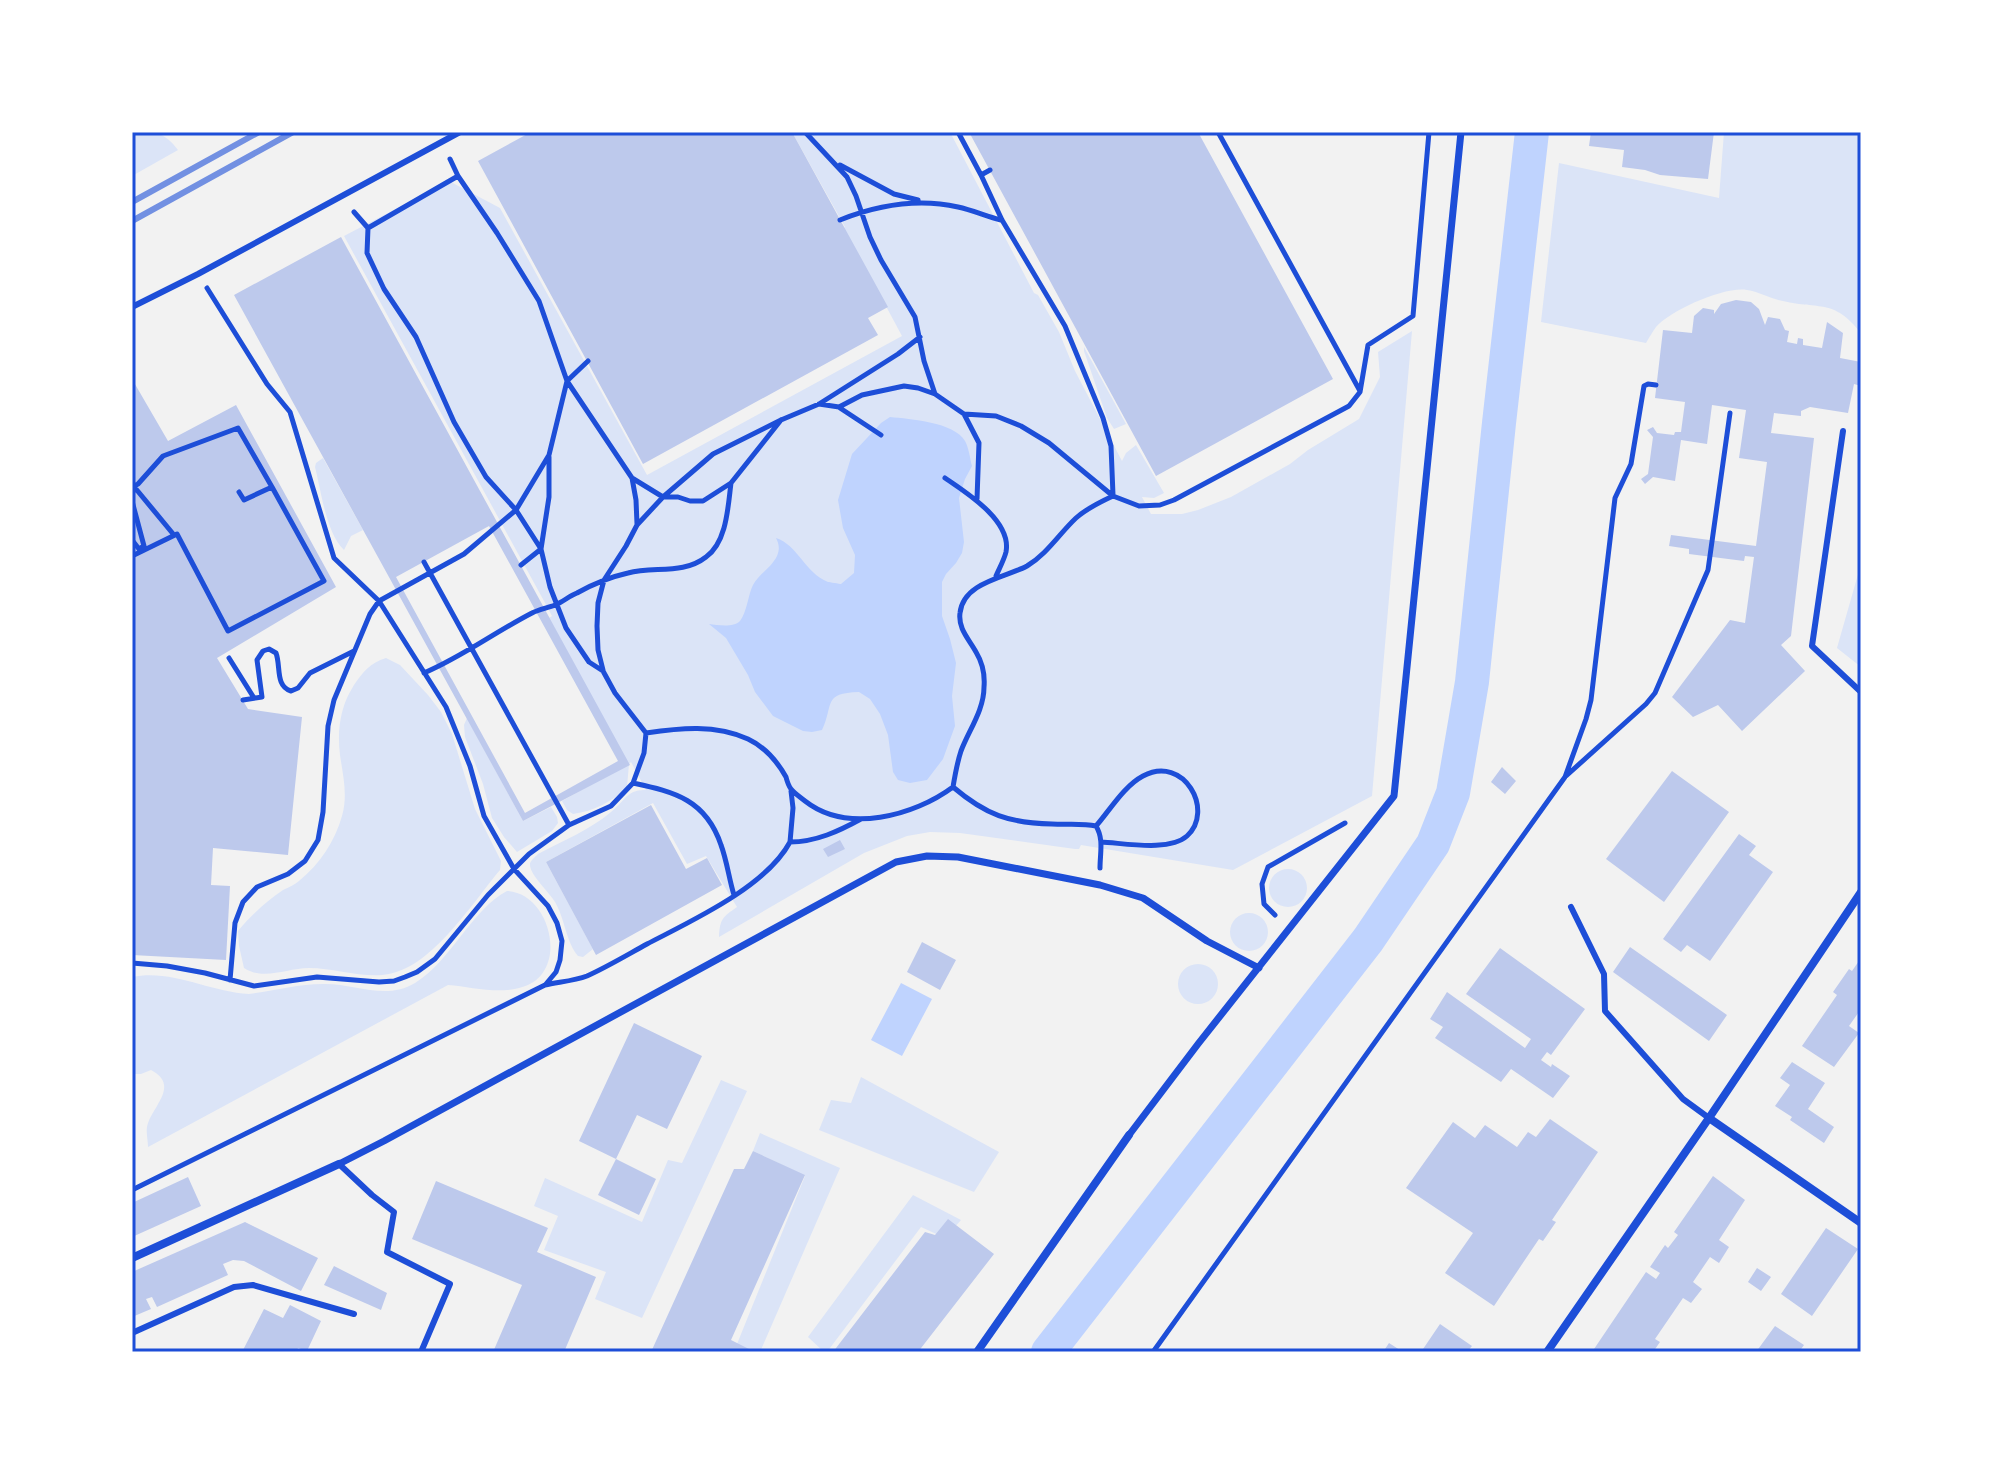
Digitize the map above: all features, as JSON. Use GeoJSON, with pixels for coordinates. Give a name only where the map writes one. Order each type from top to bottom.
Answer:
{"type":"FeatureCollection","features":[{"type":"Feature","properties":{"kind":"street"},"geometry":{"type":"LineString","coordinates":[[977,1352],[1129,1135],[1394,796],[1461,132]]}},
{"type":"Feature","properties":{"kind":"street"},"geometry":{"type":"LineString","coordinates":[[132,1258],[398,1134],[896,862],[927,856],[958,857],[1100,885],[1143,898],[1207,941],[1259,968]]}},
{"type":"Feature","properties":{"kind":"street"},"geometry":{"type":"LineString","coordinates":[[1547,1352],[1861,892]]}},
{"type":"Feature","properties":{"kind":"street"},"geometry":{"type":"LineString","coordinates":[[1709,1118],[1861,1223]]}},
{"type":"Feature","properties":{"kind":"lane"},"geometry":{"type":"LineString","coordinates":[[132,307],[460,132]]}},
{"type":"Feature","properties":{"kind":"lane"},"geometry":{"type":"LineString","coordinates":[[1843,431],[1812,646],[1861,692]]}},
{"type":"Feature","properties":{"kind":"lane"},"geometry":{"type":"LineString","coordinates":[[1571,907],[1604,974],[1605,1011],[1683,1099],[1709,1118]]}},
{"type":"Feature","properties":{"kind":"lane"},"geometry":{"type":"LineString","coordinates":[[339,1164],[394,1212],[387,1252],[450,1284],[421,1352]]}},
{"type":"Feature","properties":{"kind":"lane"},"geometry":{"type":"LineString","coordinates":[[132,1333],[234,1287],[253,1285],[354,1314]]}},
{"type":"Feature","properties":{"kind":"path"},"geometry":{"type":"LineString","coordinates":[[805,132],[847,177],[881,260],[915,317],[935,394]]}},
{"type":"Feature","properties":{"kind":"path"},"geometry":{"type":"LineString","coordinates":[[958,132],[1002,220],[1065,326],[1103,418],[1111,446],[1113,496]]}},
{"type":"Feature","properties":{"kind":"path"},"geometry":{"type":"LineString","coordinates":[[1218,132],[1360,392]]}},
{"type":"Feature","properties":{"kind":"path"},"geometry":{"type":"LineString","coordinates":[[964,414],[996,416],[1021,426],[1049,443],[1113,496],[1139,506],[1160,505],[1174,500],[1349,406],[1360,392],[1368,345],[1413,316],[1429,132]]}},
{"type":"Feature","properties":{"kind":"path"},"geometry":{"type":"LineString","coordinates":[[833,161],[894,194],[960,207],[1002,220]]}},
{"type":"Feature","properties":{"kind":"path"},"geometry":{"type":"LineString","coordinates":[[981,175],[990,170]]}},
{"type":"Feature","properties":{"kind":"path"},"geometry":{"type":"LineString","coordinates":[[603,671],[589,662],[566,628],[556,605],[541,549],[516,510],[486,477],[454,422],[416,337],[384,289],[367,253],[368,228],[458,176],[539,301],[567,381],[632,478],[637,525]]}},
{"type":"Feature","properties":{"kind":"path"},"geometry":{"type":"LineString","coordinates":[[840,220],[862,211],[923,201]]}},
{"type":"Feature","properties":{"kind":"path"},"geometry":{"type":"LineString","coordinates":[[198,274],[267,384],[290,412],[334,558],[379,601],[446,707],[470,766],[484,816],[514,869],[548,906],[557,923],[562,941],[560,960],[556,972],[545,985]]}},
{"type":"Feature","properties":{"kind":"path"},"geometry":{"type":"LineString","coordinates":[[132,963],[205,973],[254,986],[317,977],[394,981],[417,972],[435,959],[488,895],[529,854],[569,825],[611,806],[633,783],[644,753],[646,733],[615,693],[603,671],[597,626],[598,603],[604,580],[637,525],[663,497],[713,454],[819,404],[920,337]]}},
{"type":"Feature","properties":{"kind":"path"},"geometry":{"type":"LineString","coordinates":[[230,980],[235,923],[243,902],[257,887],[288,874],[305,861],[318,840],[323,812],[328,726],[334,700],[370,614],[379,601],[464,554],[516,510],[549,455],[567,381],[588,361]]}},
{"type":"Feature","properties":{"kind":"path"},"geometry":{"type":"LineString","coordinates":[[1565,777],[1591,700],[1615,498],[1631,464],[1644,386],[1656,385]]}},
{"type":"Feature","properties":{"kind":"path"},"geometry":{"type":"LineString","coordinates":[[839,407],[862,395],[904,386],[935,394],[964,414],[979,443],[977,500]]}},
{"type":"Feature","properties":{"kind":"path"},"geometry":{"type":"LineString","coordinates":[[819,404],[839,407],[881,435]]}},
{"type":"Feature","properties":{"kind":"path"},"geometry":{"type":"LineString","coordinates":[[1153,1352],[1565,777],[1655,693],[1708,570],[1730,413]]}},
{"type":"Feature","properties":{"kind":"path"},"geometry":{"type":"LineString","coordinates":[[632,478],[663,497],[703,501],[731,483],[781,420]]}},
{"type":"Feature","properties":{"kind":"path"},"geometry":{"type":"LineString","coordinates":[[238,428],[324,581],[228,631],[177,534],[174,535],[136,489],[132,489],[163,456],[238,428]]}},
{"type":"Feature","properties":{"kind":"path"},"geometry":{"type":"LineString","coordinates":[[521,565],[541,549],[551,476],[549,455]]}},
{"type":"Feature","properties":{"kind":"path"},"geometry":{"type":"LineString","coordinates":[[945,478],[977,500],[1001,526],[1006,551],[996,577]]}},
{"type":"Feature","properties":{"kind":"path"},"geometry":{"type":"LineString","coordinates":[[424,673],[444,665],[536,610],[556,605],[604,580],[632,572],[680,568],[709,556],[727,517],[731,483]]}},
{"type":"Feature","properties":{"kind":"path"},"geometry":{"type":"LineString","coordinates":[[239,492],[244,500],[272,487]]}},
{"type":"Feature","properties":{"kind":"path"},"geometry":{"type":"LineString","coordinates":[[791,789],[816,808],[840,817],[861,819],[905,812],[941,796],[953,787],[961,751],[985,689],[983,669],[962,630],[961,606],[975,590],[996,577],[1035,561],[1076,518],[1113,496]]}},
{"type":"Feature","properties":{"kind":"path"},"geometry":{"type":"LineString","coordinates":[[132,501],[144,546],[139,549],[132,540]]}},
{"type":"Feature","properties":{"kind":"path"},"geometry":{"type":"LineString","coordinates":[[132,556],[174,535]]}},
{"type":"Feature","properties":{"kind":"path"},"geometry":{"type":"LineString","coordinates":[[424,562],[569,825]]}},
{"type":"Feature","properties":{"kind":"path"},"geometry":{"type":"LineString","coordinates":[[243,700],[262,697],[257,660],[263,651],[269,649],[276,653],[281,684],[291,691],[298,688],[310,673],[355,651]]}},
{"type":"Feature","properties":{"kind":"path"},"geometry":{"type":"LineString","coordinates":[[229,658],[254,698]]}},
{"type":"Feature","properties":{"kind":"path"},"geometry":{"type":"LineString","coordinates":[[132,1190],[545,985],[585,977],[706,913],[772,867],[790,842],[793,808],[791,789],[776,761],[763,748],[732,733],[700,727],[646,733]]}},
{"type":"Feature","properties":{"kind":"path"},"geometry":{"type":"LineString","coordinates":[[1096,826],[1145,775],[1157,771],[1176,774],[1193,789],[1197,816],[1187,836],[1159,845],[1101,842]]}},
{"type":"Feature","properties":{"kind":"path"},"geometry":{"type":"LineString","coordinates":[[633,783],[666,790],[695,805],[710,819],[734,895]]}},
{"type":"Feature","properties":{"kind":"path"},"geometry":{"type":"LineString","coordinates":[[953,787],[979,808],[1008,819],[1096,826]]}},
{"type":"Feature","properties":{"kind":"path"},"geometry":{"type":"LineString","coordinates":[[790,842],[813,840],[861,819]]}},
{"type":"Feature","properties":{"kind":"path"},"geometry":{"type":"LineString","coordinates":[[1289,930],[1264,904],[1262,884],[1268,867],[1349,821]]}},
{"type":"Feature","properties":{"kind":"path"},"geometry":{"type":"LineString","coordinates":[[1096,826],[1101,842],[1100,885]]}},
{"type":"Feature","properties":{"kind":"shaded area"},"geometry":{"type":"Polygon","coordinates":[[[132,132],[158,134],[178,150],[132,176],[132,132]]]}},
{"type":"Feature","properties":{"kind":"shaded area"},"geometry":{"type":"Polygon","coordinates":[[[792,132],[950,132],[1034,293],[1059,332],[1075,371],[1122,461],[1136,445],[1164,493],[1154,498],[1142,497],[1151,514],[1182,514],[1231,497],[1290,464],[1359,419],[1380,377],[1378,352],[1412,331],[1372,796],[1233,870],[1081,845],[1075,849],[960,833],[930,832],[907,836],[864,853],[719,937],[723,919],[737,907],[706,856],[687,864],[653,803],[546,862],[593,949],[583,957],[578,956],[555,902],[533,873],[530,863],[538,854],[603,818],[630,794],[646,790],[631,762],[627,787],[609,801],[573,814],[562,801],[628,764],[549,618],[552,616],[544,601],[344,236],[449,181],[500,208],[647,475],[902,336],[792,132]]]}},
{"type":"Feature","properties":{"kind":"shaded area"},"geometry":{"type":"Polygon","coordinates":[[[1724,132],[1861,132],[1861,333],[1834,310],[1796,304],[1747,290],[1712,295],[1686,307],[1663,320],[1646,343],[1541,322],[1559,163],[1719,198],[1724,132]]]}},
{"type":"Feature","properties":{"kind":"shaded area"},"geometry":{"type":"Polygon","coordinates":[[[1084,347],[1126,424],[1114,429],[1107,418],[1084,347]]]}},
{"type":"Feature","properties":{"kind":"shaded area"},"geometry":{"type":"Polygon","coordinates":[[[323,458],[363,530],[351,536],[344,550],[328,522],[322,499],[315,467],[323,458]]]}},
{"type":"Feature","properties":{"kind":"shaded area"},"geometry":{"type":"Polygon","coordinates":[[[1861,564],[1861,667],[1837,648],[1861,564]]]}},
{"type":"Feature","properties":{"kind":"shaded area"},"geometry":{"type":"Polygon","coordinates":[[[386,658],[400,665],[441,712],[452,734],[475,809],[501,861],[500,870],[451,931],[421,959],[405,969],[380,975],[309,968],[268,974],[252,972],[244,968],[238,931],[265,904],[307,874],[331,843],[345,801],[339,737],[343,710],[349,693],[361,676],[371,665],[386,658]]]}},
{"type":"Feature","properties":{"kind":"shaded area"},"geometry":{"type":"Polygon","coordinates":[[[467,718],[523,821],[551,807],[557,817],[558,823],[552,831],[517,852],[492,818],[465,737],[467,718]]]}},
{"type":"Feature","properties":{"kind":"shaded area"},"geometry":{"type":"Polygon","coordinates":[[[1288,869],[1301,875],[1307,888],[1301,901],[1288,907],[1275,901],[1269,888],[1275,875],[1288,869]]]}},
{"type":"Feature","properties":{"kind":"shaded area"},"geometry":{"type":"Polygon","coordinates":[[[507,891],[522,895],[534,904],[549,932],[548,963],[541,976],[528,985],[508,990],[448,985],[148,1147],[147,1127],[162,1097],[164,1083],[151,1070],[132,1074],[132,977],[176,978],[249,994],[314,984],[393,991],[415,983],[428,973],[483,910],[507,891]]]}},
{"type":"Feature","properties":{"kind":"shaded area"},"geometry":{"type":"Polygon","coordinates":[[[1249,913],[1262,919],[1268,932],[1262,945],[1249,951],[1236,945],[1230,932],[1236,919],[1249,913]]]}},
{"type":"Feature","properties":{"kind":"shaded area"},"geometry":{"type":"Polygon","coordinates":[[[1198,964],[1212,970],[1218,984],[1212,998],[1198,1004],[1184,998],[1178,984],[1184,970],[1198,964]]]}},
{"type":"Feature","properties":{"kind":"shaded area"},"geometry":{"type":"Polygon","coordinates":[[[861,1077],[999,1152],[974,1192],[819,1130],[831,1100],[851,1103],[861,1077]]]}},
{"type":"Feature","properties":{"kind":"shaded area"},"geometry":{"type":"Polygon","coordinates":[[[721,1080],[747,1091],[642,1318],[595,1299],[606,1272],[544,1250],[558,1216],[534,1206],[545,1178],[642,1222],[668,1160],[682,1163],[721,1080]]]}},
{"type":"Feature","properties":{"kind":"shaded area"},"geometry":{"type":"Polygon","coordinates":[[[760,1133],[840,1168],[760,1352],[755,1352],[737,1344],[805,1176],[753,1151],[760,1133]]]}},
{"type":"Feature","properties":{"kind":"shaded area"},"geometry":{"type":"Polygon","coordinates":[[[913,1195],[961,1220],[945,1238],[921,1227],[824,1352],[808,1337],[913,1195]]]}},
{"type":"Feature","properties":{"kind":"water"},"geometry":{"type":"Polygon","coordinates":[[[890,417],[931,423],[951,430],[965,441],[972,466],[959,498],[964,542],[962,553],[942,582],[942,616],[956,663],[952,696],[955,726],[943,759],[927,780],[910,783],[898,780],[893,772],[888,735],[870,699],[859,692],[839,695],[831,702],[822,730],[803,731],[773,716],[755,692],[726,638],[709,624],[729,625],[740,621],[753,585],[777,556],[779,547],[776,538],[828,582],[841,584],[854,573],[855,555],[843,528],[838,500],[852,454],[890,417]]]}},
{"type":"Feature","properties":{"kind":"water"},"geometry":{"type":"Polygon","coordinates":[[[901,983],[932,999],[902,1056],[871,1040],[901,983]]]}},
{"type":"Feature","properties":{"kind":"building"},"geometry":{"type":"Polygon","coordinates":[[[531,132],[792,132],[888,307],[868,318],[878,335],[643,464],[478,161],[531,132]]]}},
{"type":"Feature","properties":{"kind":"building"},"geometry":{"type":"Polygon","coordinates":[[[969,132],[1198,132],[1333,379],[1156,476],[969,132]]]}},
{"type":"Feature","properties":{"kind":"building"},"geometry":{"type":"Polygon","coordinates":[[[1591,132],[1714,132],[1708,179],[1660,175],[1622,167],[1624,150],[1589,146],[1591,132]]]}},
{"type":"Feature","properties":{"kind":"building"},"geometry":{"type":"Polygon","coordinates":[[[341,237],[630,765],[523,821],[234,295],[341,237]],[[489,526],[396,577],[525,813],[618,761],[489,526]]]}},
{"type":"Feature","properties":{"kind":"building"},"geometry":{"type":"Polygon","coordinates":[[[1736,300],[1751,302],[1759,309],[1765,325],[1768,317],[1780,319],[1785,330],[1789,331],[1787,342],[1797,344],[1798,338],[1803,339],[1803,345],[1822,348],[1827,322],[1843,333],[1840,358],[1861,362],[1861,386],[1854,384],[1848,413],[1810,407],[1801,411],[1801,416],[1774,413],[1771,433],[1814,438],[1791,636],[1781,645],[1805,671],[1742,731],[1718,705],[1693,717],[1672,697],[1730,620],[1745,623],[1754,557],[1745,556],[1744,561],[1689,554],[1689,549],[1669,546],[1671,535],[1756,546],[1767,462],[1739,458],[1746,410],[1712,405],[1707,444],[1681,440],[1675,481],[1653,477],[1645,484],[1641,479],[1648,474],[1653,437],[1647,430],[1653,427],[1657,433],[1674,435],[1681,432],[1685,402],[1655,398],[1663,330],[1692,333],[1694,316],[1703,308],[1714,310],[1714,314],[1721,304],[1736,300]]]}},
{"type":"Feature","properties":{"kind":"building"},"geometry":{"type":"Polygon","coordinates":[[[132,379],[168,441],[236,405],[336,587],[217,658],[248,709],[302,717],[288,855],[213,848],[211,885],[230,886],[226,960],[132,955],[132,379]]]}},
{"type":"Feature","properties":{"kind":"building"},"geometry":{"type":"Polygon","coordinates":[[[1502,767],[1516,781],[1505,794],[1491,782],[1502,767]]]}},
{"type":"Feature","properties":{"kind":"building"},"geometry":{"type":"Polygon","coordinates":[[[1672,771],[1729,812],[1664,902],[1606,859],[1672,771]]]}},
{"type":"Feature","properties":{"kind":"building"},"geometry":{"type":"Polygon","coordinates":[[[651,805],[686,869],[707,858],[722,885],[596,955],[546,862],[651,805]]]}},
{"type":"Feature","properties":{"kind":"building"},"geometry":{"type":"Polygon","coordinates":[[[1739,834],[1756,846],[1749,855],[1773,872],[1710,961],[1687,945],[1681,952],[1663,939],[1739,834]]]}},
{"type":"Feature","properties":{"kind":"building"},"geometry":{"type":"Polygon","coordinates":[[[840,840],[845,849],[828,857],[823,849],[840,840]]]}},
{"type":"Feature","properties":{"kind":"building"},"geometry":{"type":"Polygon","coordinates":[[[922,942],[956,960],[940,990],[907,972],[922,942]]]}},
{"type":"Feature","properties":{"kind":"building"},"geometry":{"type":"Polygon","coordinates":[[[1630,947],[1727,1015],[1709,1041],[1613,972],[1630,947]]]}},
{"type":"Feature","properties":{"kind":"building"},"geometry":{"type":"Polygon","coordinates":[[[1500,948],[1585,1009],[1551,1055],[1547,1052],[1541,1060],[1570,1076],[1553,1098],[1511,1069],[1501,1082],[1435,1038],[1443,1027],[1430,1019],[1447,992],[1525,1048],[1531,1039],[1466,994],[1500,948]]]}},
{"type":"Feature","properties":{"kind":"building"},"geometry":{"type":"Polygon","coordinates":[[[1861,958],[1861,1009],[1849,1026],[1859,1033],[1834,1067],[1802,1046],[1837,995],[1833,992],[1861,958]]]}},
{"type":"Feature","properties":{"kind":"building"},"geometry":{"type":"Polygon","coordinates":[[[634,1023],[702,1056],[667,1129],[637,1115],[616,1159],[579,1141],[634,1023]]]}},
{"type":"Feature","properties":{"kind":"building"},"geometry":{"type":"Polygon","coordinates":[[[1792,1062],[1825,1083],[1808,1109],[1834,1127],[1824,1143],[1775,1106],[1790,1085],[1780,1078],[1792,1062]]]}},
{"type":"Feature","properties":{"kind":"building"},"geometry":{"type":"Polygon","coordinates":[[[1550,1119],[1598,1152],[1552,1220],[1556,1222],[1543,1241],[1539,1239],[1494,1306],[1445,1273],[1473,1233],[1406,1188],[1453,1122],[1475,1138],[1485,1125],[1517,1147],[1528,1132],[1536,1137],[1550,1119]]]}},
{"type":"Feature","properties":{"kind":"building"},"geometry":{"type":"Polygon","coordinates":[[[753,1151],[805,1175],[731,1340],[755,1352],[651,1352],[734,1169],[744,1169],[753,1151]]]}},
{"type":"Feature","properties":{"kind":"building"},"geometry":{"type":"Polygon","coordinates":[[[616,1159],[656,1179],[639,1215],[598,1195],[616,1159]]]}},
{"type":"Feature","properties":{"kind":"building"},"geometry":{"type":"Polygon","coordinates":[[[1713,1176],[1745,1200],[1719,1240],[1729,1247],[1719,1263],[1710,1257],[1693,1282],[1702,1289],[1691,1303],[1683,1298],[1655,1339],[1660,1342],[1653,1352],[1592,1352],[1646,1272],[1656,1279],[1660,1273],[1650,1267],[1665,1245],[1668,1248],[1678,1235],[1674,1232],[1713,1176]]]}},
{"type":"Feature","properties":{"kind":"building"},"geometry":{"type":"Polygon","coordinates":[[[188,1177],[201,1206],[132,1237],[132,1203],[188,1177]]]}},
{"type":"Feature","properties":{"kind":"building"},"geometry":{"type":"Polygon","coordinates":[[[436,1181],[548,1228],[537,1252],[596,1277],[564,1352],[493,1352],[522,1285],[412,1239],[436,1181]]]}},
{"type":"Feature","properties":{"kind":"building"},"geometry":{"type":"Polygon","coordinates":[[[948,1219],[994,1254],[918,1352],[833,1352],[925,1232],[935,1235],[948,1219]]]}},
{"type":"Feature","properties":{"kind":"building"},"geometry":{"type":"Polygon","coordinates":[[[245,1222],[318,1258],[301,1291],[244,1261],[233,1260],[223,1264],[228,1275],[157,1307],[152,1297],[146,1299],[151,1309],[132,1317],[132,1272],[245,1222]]]}},
{"type":"Feature","properties":{"kind":"building"},"geometry":{"type":"Polygon","coordinates":[[[1826,1228],[1858,1249],[1812,1316],[1781,1294],[1826,1228]]]}},
{"type":"Feature","properties":{"kind":"building"},"geometry":{"type":"Polygon","coordinates":[[[334,1266],[387,1293],[381,1310],[324,1285],[334,1266]]]}},
{"type":"Feature","properties":{"kind":"building"},"geometry":{"type":"Polygon","coordinates":[[[1757,1268],[1771,1277],[1761,1291],[1748,1282],[1757,1268]]]}},
{"type":"Feature","properties":{"kind":"building"},"geometry":{"type":"Polygon","coordinates":[[[290,1305],[321,1321],[307,1351],[298,1348],[296,1352],[242,1352],[264,1309],[283,1318],[290,1305]]]}},
{"type":"Feature","properties":{"kind":"building"},"geometry":{"type":"Polygon","coordinates":[[[1440,1324],[1472,1346],[1467,1352],[1421,1352],[1440,1324]]]}},
{"type":"Feature","properties":{"kind":"building"},"geometry":{"type":"Polygon","coordinates":[[[1775,1326],[1804,1345],[1799,1352],[1756,1352],[1775,1326]]]}},
{"type":"Feature","properties":{"kind":"building"},"geometry":{"type":"Polygon","coordinates":[[[1389,1343],[1403,1352],[1383,1352],[1389,1343]]]}},
{"type":"Feature","properties":{"kind":"waterway"},"geometry":{"type":"LineString","coordinates":[[1048,1352],[1368,940],[1433,844],[1453,793],[1472,682],[1532,132]]}},
{"type":"Feature","properties":{"kind":"railway"},"geometry":{"type":"LineString","coordinates":[[132,202],[259,132]]}},
{"type":"Feature","properties":{"kind":"railway"},"geometry":{"type":"LineString","coordinates":[[132,221],[293,132]]}}]}
